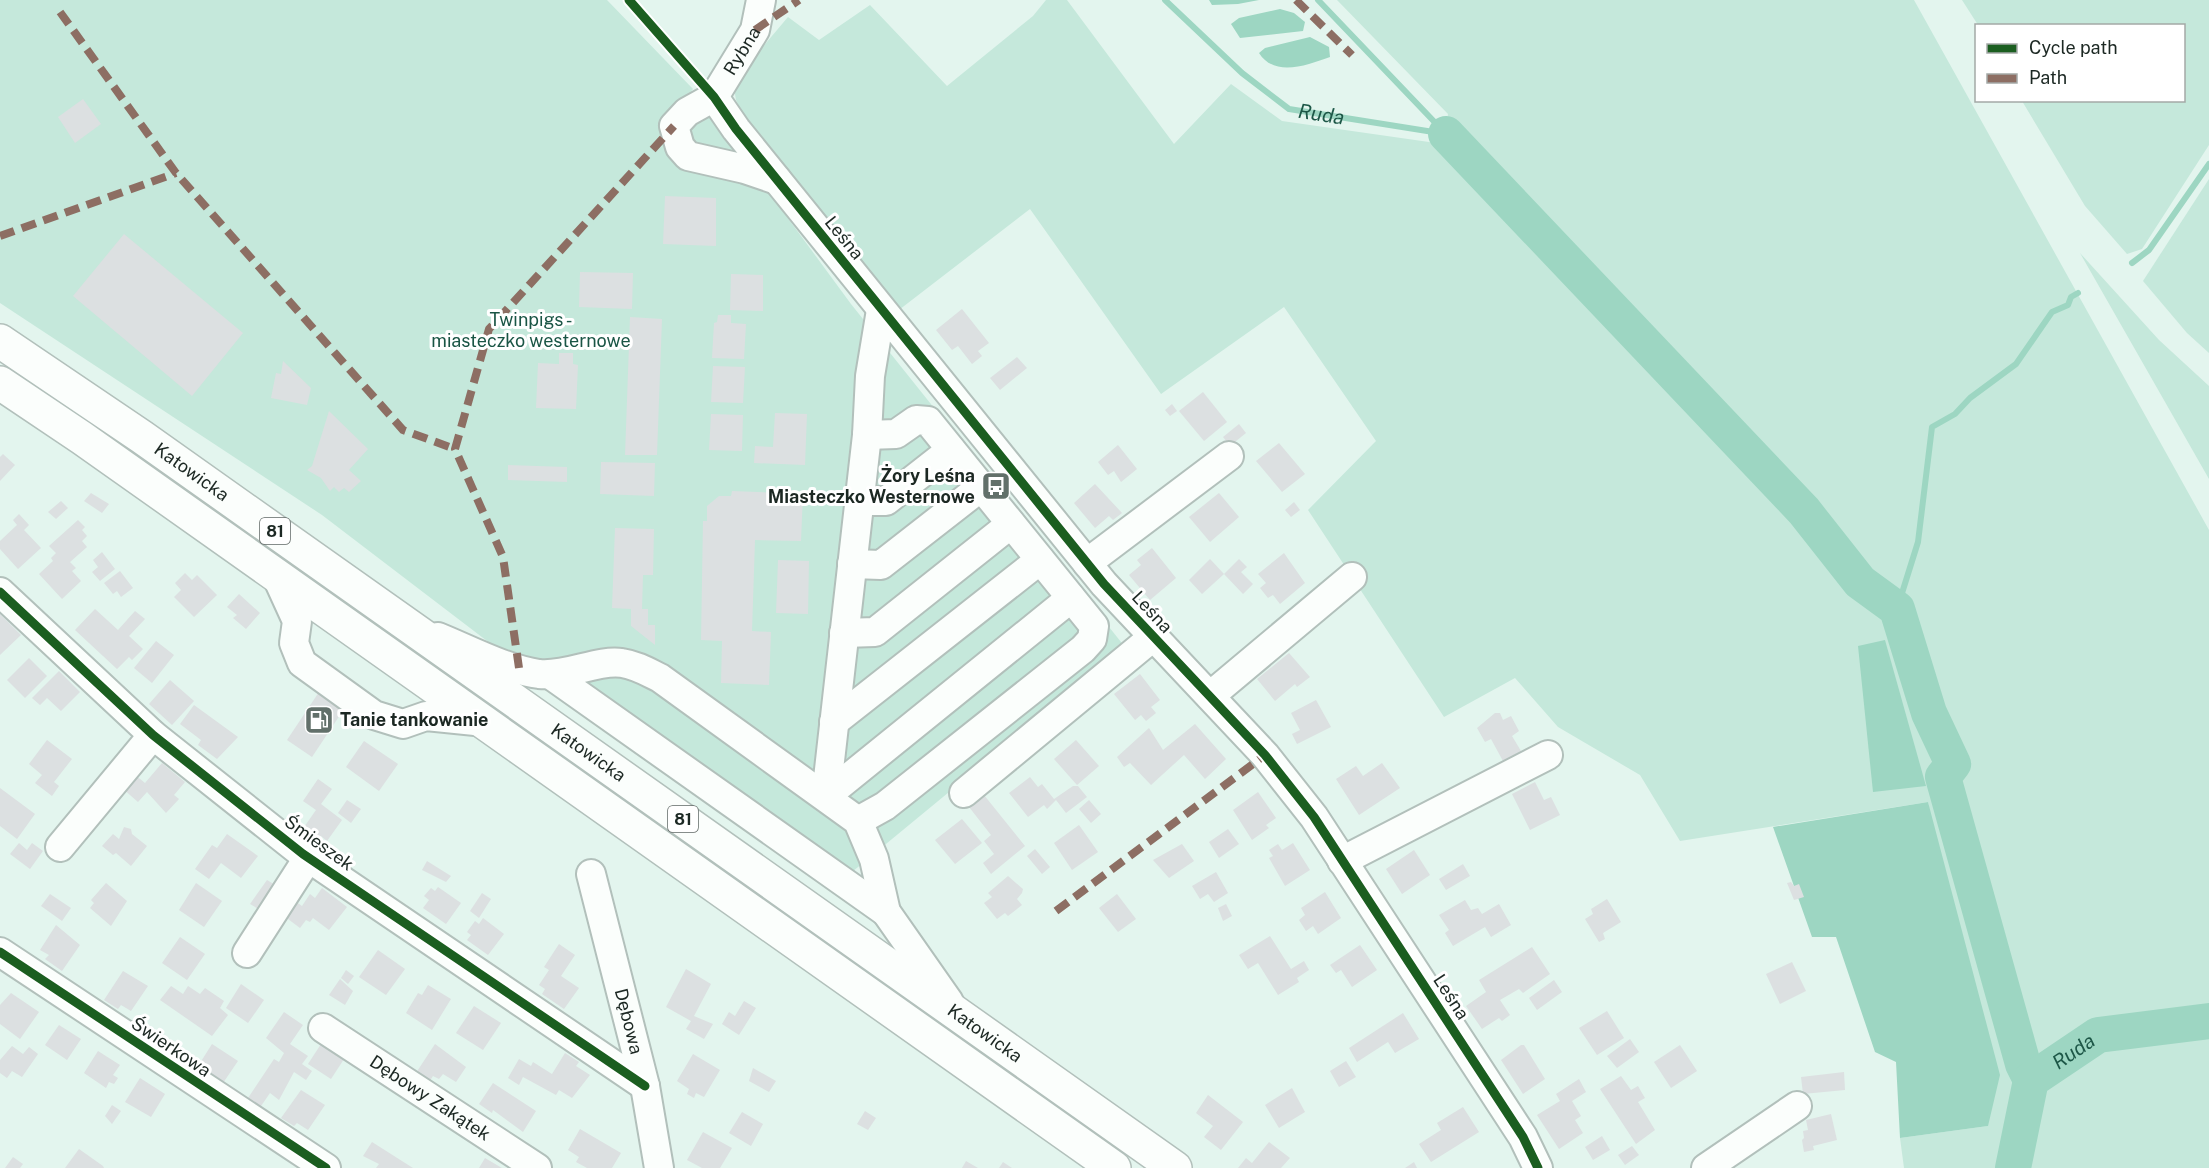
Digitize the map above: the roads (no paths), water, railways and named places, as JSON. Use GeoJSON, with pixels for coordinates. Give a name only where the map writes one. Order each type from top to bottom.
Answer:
{"type":"FeatureCollection","features":[{"type":"Feature","properties":{"kind":"main road","name":"Katowicka"},"geometry":{"type":"LineString","coordinates":[[0,341],[133,430],[1175,1168]]}},
{"type":"Feature","properties":{"kind":"main road","name":"Katowicka"},"geometry":{"type":"LineString","coordinates":[[0,383],[485,722],[1114,1168]]}},
{"type":"Feature","properties":{"kind":"street","name":"Rybna"},"geometry":{"type":"LineString","coordinates":[[714,97],[754,30],[760,0]]}},
{"type":"Feature","properties":{"kind":"street"},"geometry":{"type":"LineString","coordinates":[[714,97],[687,112],[674,126],[680,147],[688,156],[753,171],[777,180]]}},
{"type":"Feature","properties":{"kind":"street","name":"Leśna"},"geometry":{"type":"LineString","coordinates":[[714,97],[908,344],[1087,563],[1152,637],[1265,754],[1314,817],[1522,1137],[1538,1168]]}},
{"type":"Feature","properties":{"kind":"street"},"geometry":{"type":"LineString","coordinates":[[826,796],[867,435],[870,376],[881,310]]}},
{"type":"Feature","properties":{"kind":"street"},"geometry":{"type":"LineString","coordinates":[[870,376],[908,344]]}},
{"type":"Feature","properties":{"kind":"street"},"geometry":{"type":"LineString","coordinates":[[858,821],[885,806],[1064,665],[1092,639],[1094,626],[928,421],[916,420],[896,434],[867,435]]}},
{"type":"Feature","properties":{"kind":"street"},"geometry":{"type":"LineString","coordinates":[[859,501],[886,501],[951,450]]}},
{"type":"Feature","properties":{"kind":"street"},"geometry":{"type":"LineString","coordinates":[[1087,563],[1229,456]]}},
{"type":"Feature","properties":{"kind":"street"},"geometry":{"type":"LineString","coordinates":[[852,564],[881,566],[981,487]]}},
{"type":"Feature","properties":{"kind":"street"},"geometry":{"type":"LineString","coordinates":[[844,633],[875,632],[1011,524]]}},
{"type":"Feature","properties":{"kind":"street"},"geometry":{"type":"LineString","coordinates":[[834,722],[1040,560]]}},
{"type":"Feature","properties":{"kind":"street"},"geometry":{"type":"LineString","coordinates":[[276,575],[297,621],[294,643],[302,663],[374,715],[403,724],[426,716],[485,722]]}},
{"type":"Feature","properties":{"kind":"street"},"geometry":{"type":"LineString","coordinates":[[1210,696],[1352,577]]}},
{"type":"Feature","properties":{"kind":"street","name":"Śmieszek"},"geometry":{"type":"LineString","coordinates":[[0,592],[153,735],[308,858],[645,1086]]}},
{"type":"Feature","properties":{"kind":"street"},"geometry":{"type":"LineString","coordinates":[[826,796],[1071,598]]}},
{"type":"Feature","properties":{"kind":"street"},"geometry":{"type":"LineString","coordinates":[[409,625],[506,665],[551,675],[886,912],[958,1013]]}},
{"type":"Feature","properties":{"kind":"street"},"geometry":{"type":"LineString","coordinates":[[964,793],[1152,637]]}},
{"type":"Feature","properties":{"kind":"street"},"geometry":{"type":"LineString","coordinates":[[551,675],[619,662],[639,667],[660,678],[858,821],[874,859],[886,912]]}},
{"type":"Feature","properties":{"kind":"street"},"geometry":{"type":"LineString","coordinates":[[1064,665],[1088,692]]}},
{"type":"Feature","properties":{"kind":"street"},"geometry":{"type":"LineString","coordinates":[[60,847],[153,735]]}},
{"type":"Feature","properties":{"kind":"street"},"geometry":{"type":"LineString","coordinates":[[1342,861],[1548,755]]}},
{"type":"Feature","properties":{"kind":"street"},"geometry":{"type":"LineString","coordinates":[[247,953],[308,858]]}},
{"type":"Feature","properties":{"kind":"street","name":"Dębowa"},"geometry":{"type":"LineString","coordinates":[[591,874],[645,1086],[659,1168]]}},
{"type":"Feature","properties":{"kind":"street","name":"Świerkowa"},"geometry":{"type":"LineString","coordinates":[[0,952],[326,1168]]}},
{"type":"Feature","properties":{"kind":"street","name":"Dębowy Zakątek"},"geometry":{"type":"LineString","coordinates":[[323,1028],[537,1168]]}},
{"type":"Feature","properties":{"kind":"street"},"geometry":{"type":"LineString","coordinates":[[1706,1168],[1797,1106]]}},
{"type":"Feature","properties":{"kind":"waterway","name":"Ruda"},"geometry":{"type":"LineString","coordinates":[[1165,0],[1242,73],[1289,109],[1446,134]]}},
{"type":"Feature","properties":{"kind":"waterway"},"geometry":{"type":"LineString","coordinates":[[1318,0],[1446,134]]}},
{"type":"Feature","properties":{"kind":"waterway"},"geometry":{"type":"LineString","coordinates":[[1446,134],[1804,511],[1860,582],[1897,609],[1929,713],[1953,764],[1943,777],[2023,1064],[2031,1080]]}},
{"type":"Feature","properties":{"kind":"waterway"},"geometry":{"type":"LineString","coordinates":[[2132,263],[2149,250],[2209,164]]}},
{"type":"Feature","properties":{"kind":"waterway"},"geometry":{"type":"LineString","coordinates":[[1897,609],[1918,542],[1932,427],[1955,414],[1970,398],[2016,364],[2052,312],[2068,305],[2071,297],[2078,293]]}},
{"type":"Feature","properties":{"kind":"waterway","name":"Ruda"},"geometry":{"type":"LineString","coordinates":[[2013,1168],[2031,1080],[2098,1035],[2209,1021]]}},
{"type":"Feature","properties":{"kind":"place","name":"Żory Leśna Miasteczko Westernowe"},"geometry":{"type":"Point","coordinates":[996,486]}},
{"type":"Feature","properties":{"kind":"place","name":"Tanie tankowanie"},"geometry":{"type":"Point","coordinates":[319,720]}},
{"type":"Feature","properties":{"kind":"park label","name":"Twinpigs - miasteczko westernowe"},"geometry":{"type":"Point","coordinates":[531,330]}}]}
